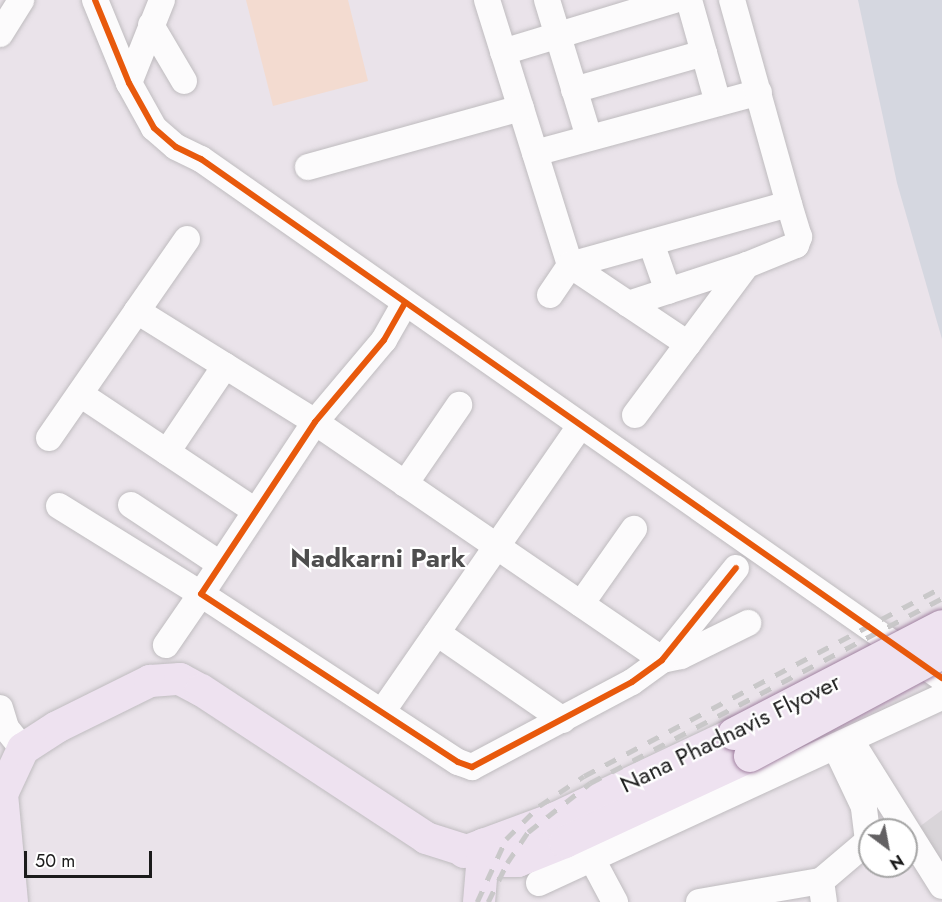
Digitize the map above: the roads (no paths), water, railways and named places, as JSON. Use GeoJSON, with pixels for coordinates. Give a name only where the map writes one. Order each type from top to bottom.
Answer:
{"type":"FeatureCollection","features":[{"type":"Feature","properties":{"kind":"main road","name":"Nana Phadnavis Flyover"},"geometry":{"type":"LineString","coordinates":[[536,877],[561,830],[734,734],[942,626]]}},
{"type":"Feature","properties":{"kind":"main road","name":"Nana Phadnavis Flyover"},"geometry":{"type":"LineString","coordinates":[[561,830],[750,756],[942,653]]}},
{"type":"Feature","properties":{"kind":"main road"},"geometry":{"type":"LineString","coordinates":[[12,902],[1,794],[23,749],[57,727],[150,681],[180,680],[201,690],[426,838],[477,851],[536,877]]}},
{"type":"Feature","properties":{"kind":"main road"},"geometry":{"type":"LineString","coordinates":[[477,851],[479,902]]}},
{"type":"Feature","properties":{"kind":"street"},"geometry":{"type":"LineString","coordinates":[[0,34],[21,0]]}},
{"type":"Feature","properties":{"kind":"street"},"geometry":{"type":"LineString","coordinates":[[95,0],[129,83],[154,128],[176,147],[201,159],[579,426],[942,678]]}},
{"type":"Feature","properties":{"kind":"street"},"geometry":{"type":"LineString","coordinates":[[129,83],[162,0]]}},
{"type":"Feature","properties":{"kind":"street"},"geometry":{"type":"LineString","coordinates":[[487,0],[570,265],[688,344]]}},
{"type":"Feature","properties":{"kind":"street"},"geometry":{"type":"LineString","coordinates":[[547,0],[589,137]]}},
{"type":"Feature","properties":{"kind":"street"},"geometry":{"type":"LineString","coordinates":[[503,52],[674,0]]}},
{"type":"Feature","properties":{"kind":"street"},"geometry":{"type":"LineString","coordinates":[[689,0],[718,103]]}},
{"type":"Feature","properties":{"kind":"street"},"geometry":{"type":"LineString","coordinates":[[628,304],[747,265],[796,245],[799,237],[732,0]]}},
{"type":"Feature","properties":{"kind":"street"},"geometry":{"type":"LineString","coordinates":[[151,25],[184,81]]}},
{"type":"Feature","properties":{"kind":"street"},"geometry":{"type":"LineString","coordinates":[[574,90],[704,53]]}},
{"type":"Feature","properties":{"kind":"street"},"geometry":{"type":"LineString","coordinates":[[535,153],[759,92]]}},
{"type":"Feature","properties":{"kind":"street"},"geometry":{"type":"LineString","coordinates":[[308,168],[521,108]]}},
{"type":"Feature","properties":{"kind":"street"},"geometry":{"type":"LineString","coordinates":[[550,295],[570,265],[789,204]]}},
{"type":"Feature","properties":{"kind":"street"},"geometry":{"type":"LineString","coordinates":[[49,438],[187,238]]}},
{"type":"Feature","properties":{"kind":"street"},"geometry":{"type":"LineString","coordinates":[[651,243],[668,291]]}},
{"type":"Feature","properties":{"kind":"street"},"geometry":{"type":"LineString","coordinates":[[635,415],[747,265]]}},
{"type":"Feature","properties":{"kind":"street"},"geometry":{"type":"LineString","coordinates":[[166,645],[315,422],[384,340],[405,303]]}},
{"type":"Feature","properties":{"kind":"street"},"geometry":{"type":"LineString","coordinates":[[137,311],[315,422],[662,660],[681,656],[748,623]]}},
{"type":"Feature","properties":{"kind":"street"},"geometry":{"type":"LineString","coordinates":[[167,452],[225,366]]}},
{"type":"Feature","properties":{"kind":"street"},"geometry":{"type":"LineString","coordinates":[[80,394],[255,510]]}},
{"type":"Feature","properties":{"kind":"street"},"geometry":{"type":"LineString","coordinates":[[405,484],[459,405]]}},
{"type":"Feature","properties":{"kind":"street"},"geometry":{"type":"LineString","coordinates":[[382,712],[579,426]]}},
{"type":"Feature","properties":{"kind":"street"},"geometry":{"type":"LineString","coordinates":[[130,504],[220,564]]}},
{"type":"Feature","properties":{"kind":"street"},"geometry":{"type":"LineString","coordinates":[[59,506],[201,594],[458,762],[472,767],[632,682],[662,660],[736,568]]}},
{"type":"Feature","properties":{"kind":"street"},"geometry":{"type":"LineString","coordinates":[[581,604],[634,529]]}},
{"type":"Feature","properties":{"kind":"street"},"geometry":{"type":"LineString","coordinates":[[437,633],[563,720]]}},
{"type":"Feature","properties":{"kind":"street"},"geometry":{"type":"LineString","coordinates":[[536,877],[592,859],[844,745],[942,697]]}},
{"type":"Feature","properties":{"kind":"street"},"geometry":{"type":"LineString","coordinates":[[0,708],[6,728],[23,749]]}},
{"type":"Feature","properties":{"kind":"street"},"geometry":{"type":"LineString","coordinates":[[844,745],[864,807],[865,818]]}},
{"type":"Feature","properties":{"kind":"street"},"geometry":{"type":"LineString","coordinates":[[844,745],[942,886]]}},
{"type":"Feature","properties":{"kind":"street"},"geometry":{"type":"LineString","coordinates":[[592,859],[615,902]]}},
{"type":"Feature","properties":{"kind":"street"},"geometry":{"type":"LineString","coordinates":[[699,902],[822,891],[858,859]]}},
{"type":"Feature","properties":{"kind":"railway"},"geometry":{"type":"LineString","coordinates":[[477,902],[506,839],[539,806],[584,776],[942,587]]}},
{"type":"Feature","properties":{"kind":"railway"},"geometry":{"type":"LineString","coordinates":[[488,902],[507,863],[528,832],[590,783],[942,598]]}},
{"type":"Feature","properties":{"kind":"district","name":"Nadkarni Park"},"geometry":{"type":"Point","coordinates":[378,559]}}]}
